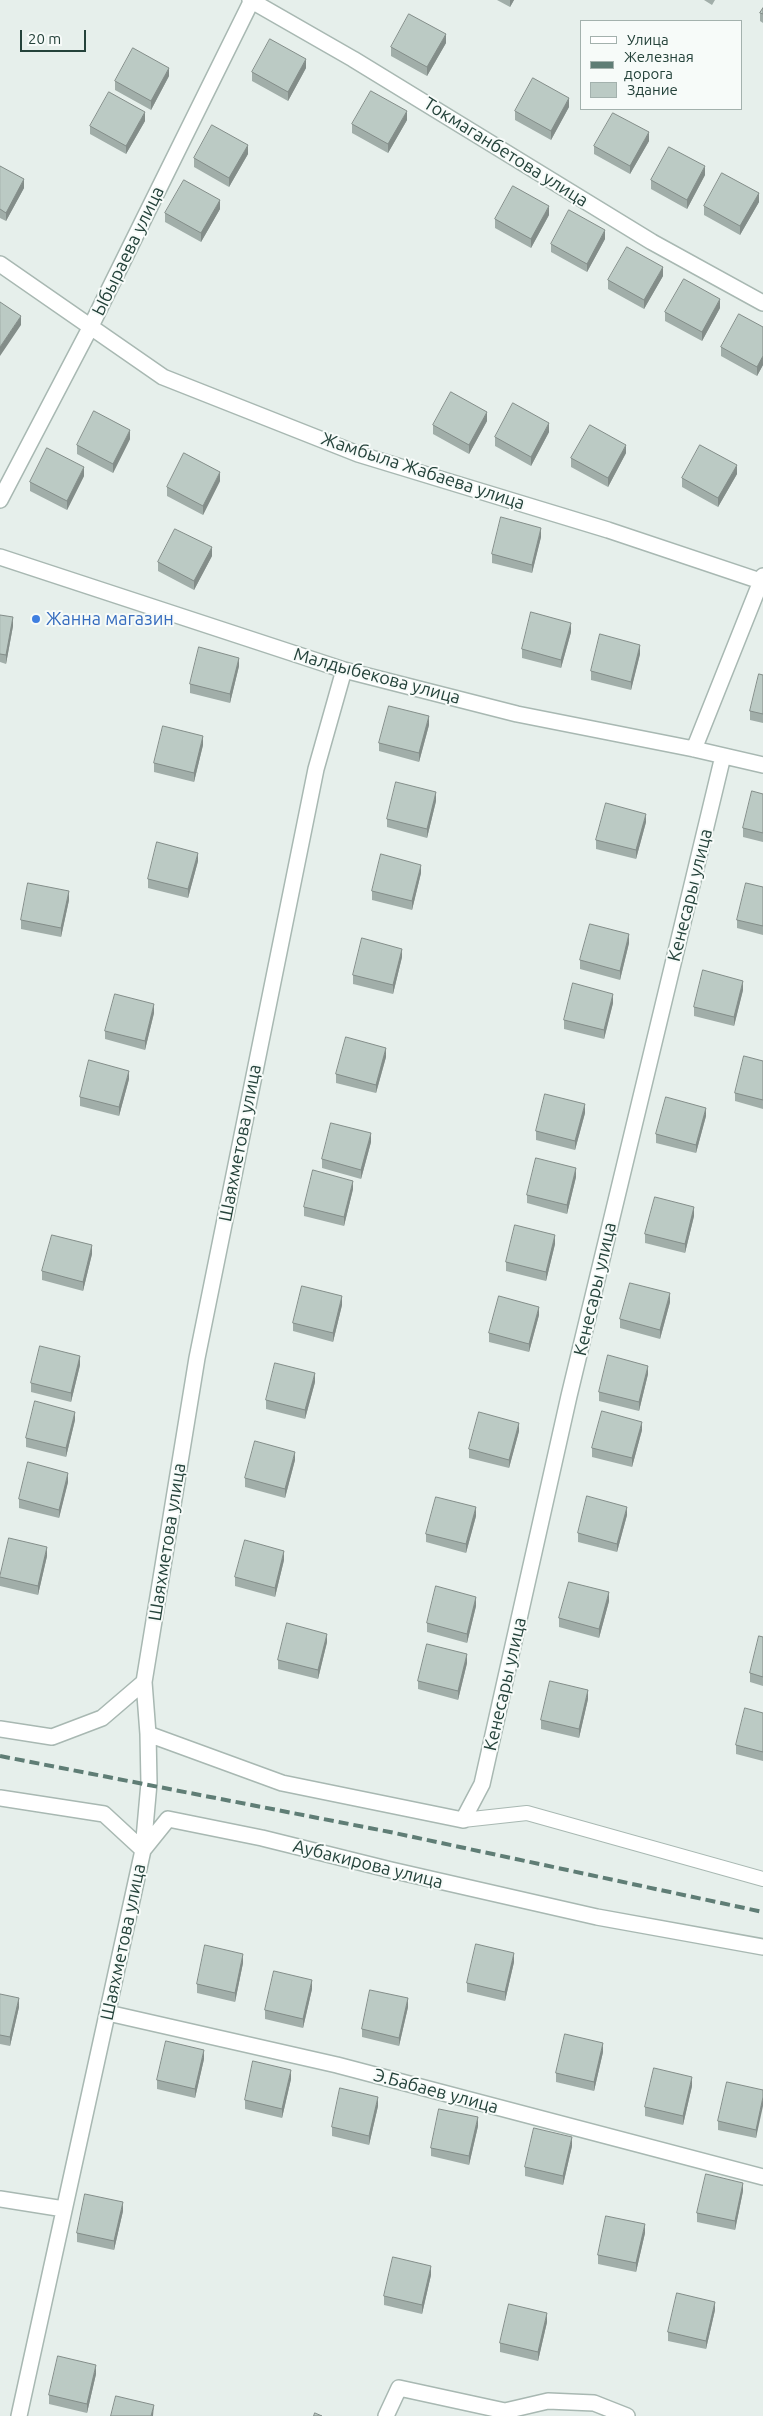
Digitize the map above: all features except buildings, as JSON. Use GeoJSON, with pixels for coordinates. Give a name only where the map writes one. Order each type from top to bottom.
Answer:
{"type":"FeatureCollection","features":[{"type":"Feature","properties":{"kind":"street","name":"Токмаганбетова улица"},"geometry":{"type":"LineString","coordinates":[[251,0],[353,59],[652,242],[763,303]]}},
{"type":"Feature","properties":{"kind":"street","name":"Ыбыраева улица"},"geometry":{"type":"LineString","coordinates":[[0,500],[90,328],[251,0]]}},
{"type":"Feature","properties":{"kind":"street","name":"Жамбыла Жабаева улица"},"geometry":{"type":"LineString","coordinates":[[0,264],[90,328],[163,376],[358,454],[608,530],[762,580]]}},
{"type":"Feature","properties":{"kind":"street","name":"Малдыбекова улица"},"geometry":{"type":"LineString","coordinates":[[0,558],[344,670],[517,714],[694,749],[763,765]]}},
{"type":"Feature","properties":{"kind":"street"},"geometry":{"type":"LineString","coordinates":[[694,749],[762,580]]}},
{"type":"Feature","properties":{"kind":"street","name":"Шаяхметова улица"},"geometry":{"type":"LineString","coordinates":[[19,2416],[143,1850],[149,1783],[144,1682],[197,1358],[316,769],[344,670]]}},
{"type":"Feature","properties":{"kind":"street","name":"Кенесары улица"},"geometry":{"type":"LineString","coordinates":[[463,1820],[482,1784],[569,1396],[723,756]]}},
{"type":"Feature","properties":{"kind":"street"},"geometry":{"type":"LineString","coordinates":[[0,1729],[52,1737],[102,1718],[144,1682]]}},
{"type":"Feature","properties":{"kind":"street"},"geometry":{"type":"LineString","coordinates":[[148,1734],[282,1783],[463,1820]]}},
{"type":"Feature","properties":{"kind":"street"},"geometry":{"type":"LineString","coordinates":[[0,1798],[104,1814],[143,1850]]}},
{"type":"Feature","properties":{"kind":"street","name":"Аубакирова улица"},"geometry":{"type":"LineString","coordinates":[[143,1850],[168,1819],[262,1838],[391,1870],[597,1917],[763,1947]]}},
{"type":"Feature","properties":{"kind":"street","name":"Э.Бабаев улица"},"geometry":{"type":"LineString","coordinates":[[108,2014],[337,2065],[763,2176]]}},
{"type":"Feature","properties":{"kind":"street"},"geometry":{"type":"LineString","coordinates":[[0,2199],[64,2209]]}},
{"type":"Feature","properties":{"kind":"street"},"geometry":{"type":"LineString","coordinates":[[386,2416],[399,2388],[505,2411],[548,2401],[594,2403],[627,2416]]}},
{"type":"Feature","properties":{"kind":"lane"},"geometry":{"type":"LineString","coordinates":[[463,1820],[527,1813],[763,1878]]}},
{"type":"Feature","properties":{"kind":"railway"},"geometry":{"type":"LineString","coordinates":[[0,1756],[390,1832],[763,1912]]}},
{"type":"Feature","properties":{"kind":"place","name":"Жанна магазин"},"geometry":{"type":"Point","coordinates":[36,619]}}]}
